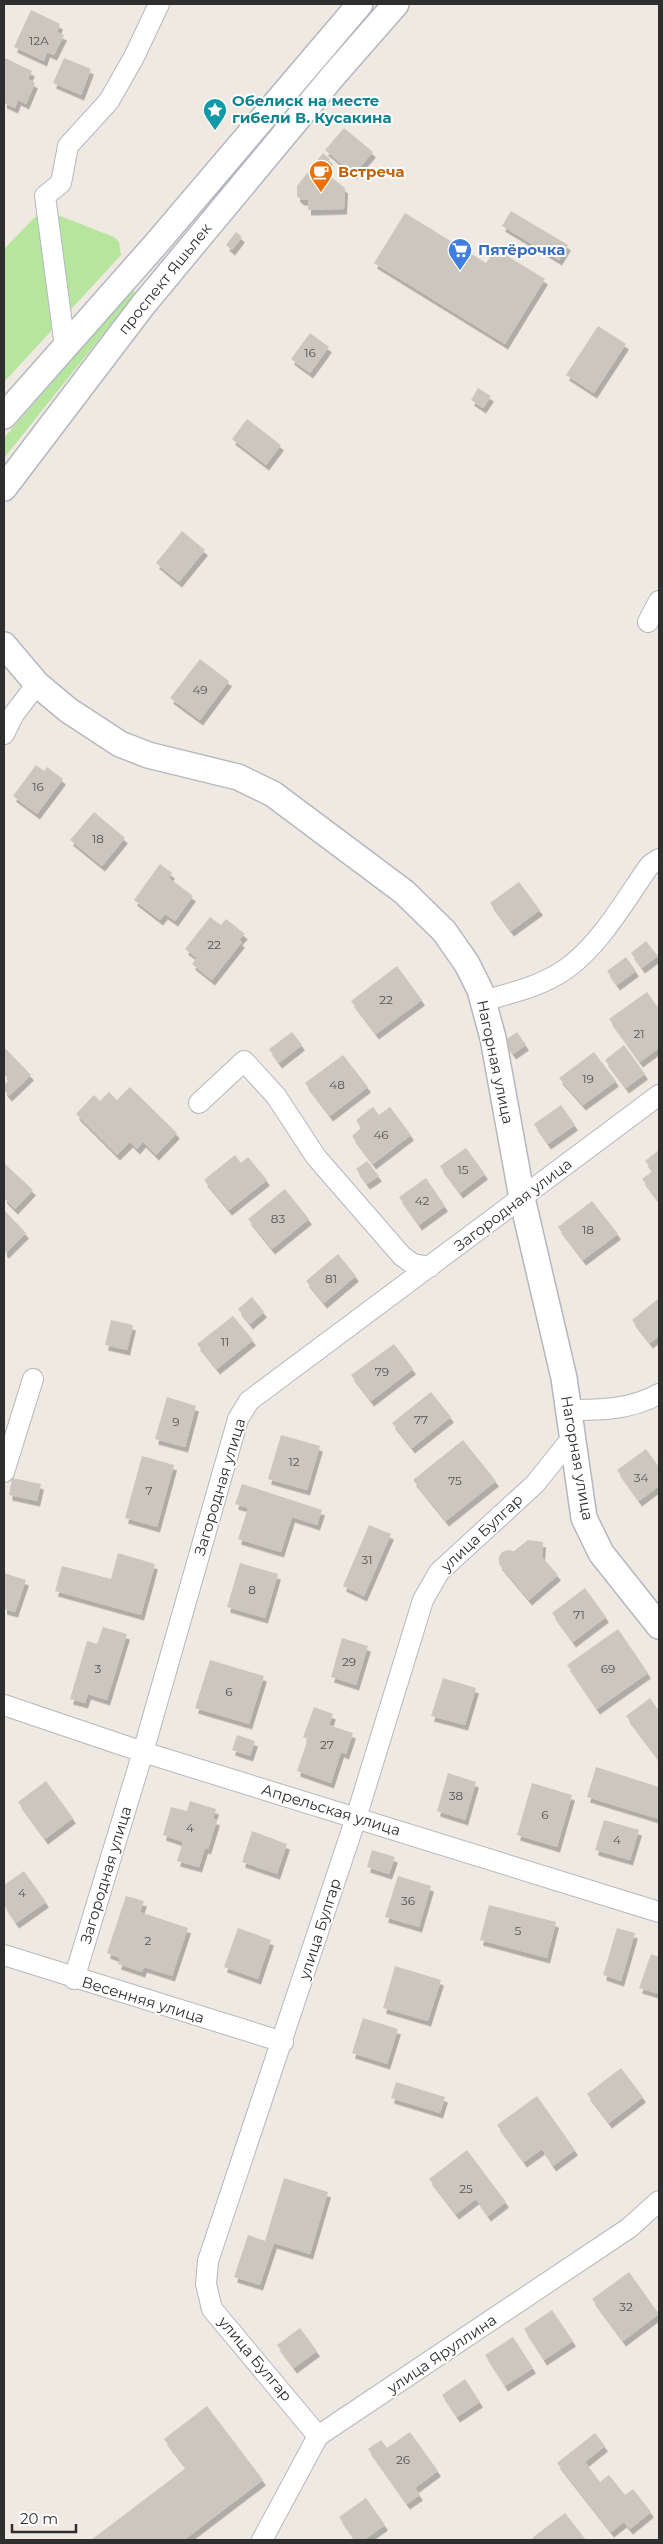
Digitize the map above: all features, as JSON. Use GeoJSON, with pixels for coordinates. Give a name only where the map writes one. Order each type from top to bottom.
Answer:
{"type":"FeatureCollection","features":[{"type":"Feature","properties":{"kind":"street"},"geometry":{"type":"LineString","coordinates":[[65,347],[45,196],[61,183],[68,146],[109,101],[134,57],[159,4]]}},
{"type":"Feature","properties":{"kind":"street","name":"проспект Яшьлек"},"geometry":{"type":"LineString","coordinates":[[4,416],[156,244],[360,4]]}},
{"type":"Feature","properties":{"kind":"street","name":"проспект Яшьлек"},"geometry":{"type":"LineString","coordinates":[[4,488],[143,305],[333,76],[396,4]]}},
{"type":"Feature","properties":{"kind":"street"},"geometry":{"type":"LineString","coordinates":[[648,622],[659,601]]}},
{"type":"Feature","properties":{"kind":"street"},"geometry":{"type":"LineString","coordinates":[[4,645],[37,684]]}},
{"type":"Feature","properties":{"kind":"street"},"geometry":{"type":"LineString","coordinates":[[4,668],[37,684]]}},
{"type":"Feature","properties":{"kind":"street"},"geometry":{"type":"LineString","coordinates":[[4,734],[14,714],[37,684]]}},
{"type":"Feature","properties":{"kind":"street","name":"Нагорная улица"},"geometry":{"type":"LineString","coordinates":[[37,684],[68,710],[120,744],[148,755],[238,777],[273,794],[404,892],[444,931],[467,964],[483,1001],[493,1038],[522,1198],[564,1378],[571,1439],[584,1518],[601,1553],[659,1626]]}},
{"type":"Feature","properties":{"kind":"street"},"geometry":{"type":"LineString","coordinates":[[483,1001],[526,988],[570,966],[582,956],[600,934],[650,865],[659,860]]}},
{"type":"Feature","properties":{"kind":"street"},"geometry":{"type":"LineString","coordinates":[[199,1103],[244,1061],[276,1096],[316,1157],[402,1256],[413,1264],[430,1267]]}},
{"type":"Feature","properties":{"kind":"street","name":"Загородная улица"},"geometry":{"type":"LineString","coordinates":[[74,1979],[143,1752],[238,1419],[249,1401],[659,1095]]}},
{"type":"Feature","properties":{"kind":"street"},"geometry":{"type":"LineString","coordinates":[[4,1472],[33,1379]]}},
{"type":"Feature","properties":{"kind":"street"},"geometry":{"type":"LineString","coordinates":[[568,1410],[614,1409],[647,1400],[659,1394]]}},
{"type":"Feature","properties":{"kind":"street","name":"улица Булгар"},"geometry":{"type":"LineString","coordinates":[[318,2436],[212,2308],[206,2284],[208,2261],[283,2042],[356,1818],[423,1600],[439,1572],[535,1484],[571,1439]]}},
{"type":"Feature","properties":{"kind":"street","name":"Апрельская улица"},"geometry":{"type":"LineString","coordinates":[[4,1705],[143,1752],[659,1912]]}},
{"type":"Feature","properties":{"kind":"street","name":"Весенняя улица"},"geometry":{"type":"LineString","coordinates":[[4,1955],[74,1979],[283,2042]]}},
{"type":"Feature","properties":{"kind":"street","name":"улица Яруллина"},"geometry":{"type":"LineString","coordinates":[[262,2540],[318,2436],[629,2228],[659,2201]]}},
{"type":"Feature","properties":{"kind":"green space"},"geometry":{"type":"Polygon","coordinates":[[[45,213],[55,214],[114,237],[119,242],[121,255],[4,382],[4,249],[35,217],[45,213]]]}},
{"type":"Feature","properties":{"kind":"green space"},"geometry":{"type":"Polygon","coordinates":[[[132,290],[136,293],[4,458],[4,438],[132,290]]]}},
{"type":"Feature","properties":{"kind":"building"},"geometry":{"type":"Polygon","coordinates":[[[31,10],[60,24],[57,32],[64,35],[54,55],[47,52],[44,61],[14,47],[31,10]]]}},
{"type":"Feature","properties":{"kind":"building"},"geometry":{"type":"Polygon","coordinates":[[[5,58],[32,71],[28,79],[35,83],[26,104],[18,100],[15,108],[4,103],[5,58]]]}},
{"type":"Feature","properties":{"kind":"building"},"geometry":{"type":"Polygon","coordinates":[[[64,58],[91,69],[81,95],[53,83],[64,58]]]}},
{"type":"Feature","properties":{"kind":"building"},"geometry":{"type":"Polygon","coordinates":[[[344,128],[373,152],[354,174],[325,150],[344,128]]]}},
{"type":"Feature","properties":{"kind":"building","name":"Встреча"},"geometry":{"type":"Polygon","coordinates":[[[323,153],[330,159],[316,175],[320,179],[326,173],[345,188],[344,209],[308,210],[308,200],[301,200],[297,196],[297,186],[323,153]]]}},
{"type":"Feature","properties":{"kind":"building"},"geometry":{"type":"Polygon","coordinates":[[[511,211],[568,245],[559,260],[502,226],[511,211]]]}},
{"type":"Feature","properties":{"kind":"building","name":"Пятёрочка"},"geometry":{"type":"Polygon","coordinates":[[[405,213],[486,263],[496,249],[545,279],[505,344],[374,263],[405,213]]]}},
{"type":"Feature","properties":{"kind":"building"},"geometry":{"type":"Polygon","coordinates":[[[236,232],[242,237],[232,250],[226,245],[236,232]]]}},
{"type":"Feature","properties":{"kind":"building"},"geometry":{"type":"Polygon","coordinates":[[[598,326],[626,344],[594,393],[566,375],[598,326]]]}},
{"type":"Feature","properties":{"kind":"building"},"geometry":{"type":"Polygon","coordinates":[[[310,333],[329,347],[310,373],[291,359],[310,333]]]}},
{"type":"Feature","properties":{"kind":"building"},"geometry":{"type":"Polygon","coordinates":[[[478,388],[491,396],[483,408],[471,400],[478,388]]]}},
{"type":"Feature","properties":{"kind":"building"},"geometry":{"type":"Polygon","coordinates":[[[247,419],[281,445],[266,465],[232,439],[247,419]]]}},
{"type":"Feature","properties":{"kind":"building"},"geometry":{"type":"Polygon","coordinates":[[[182,531],[205,550],[179,582],[156,563],[182,531]]]}},
{"type":"Feature","properties":{"kind":"building"},"geometry":{"type":"Polygon","coordinates":[[[200,659],[229,681],[200,720],[170,698],[200,659]]]}},
{"type":"Feature","properties":{"kind":"building"},"geometry":{"type":"Polygon","coordinates":[[[36,765],[44,771],[47,767],[63,779],[37,814],[13,796],[36,765]]]}},
{"type":"Feature","properties":{"kind":"building"},"geometry":{"type":"Polygon","coordinates":[[[94,812],[125,838],[102,866],[70,840],[94,812]]]}},
{"type":"Feature","properties":{"kind":"building"},"geometry":{"type":"Polygon","coordinates":[[[160,864],[172,873],[169,878],[193,896],[175,921],[165,914],[160,920],[134,900],[160,864]]]}},
{"type":"Feature","properties":{"kind":"building"},"geometry":{"type":"Polygon","coordinates":[[[519,882],[540,910],[511,931],[490,903],[519,882]]]}},
{"type":"Feature","properties":{"kind":"building"},"geometry":{"type":"Polygon","coordinates":[[[210,917],[221,925],[226,919],[245,934],[239,940],[242,942],[212,980],[192,964],[197,958],[185,949],[210,917]]]}},
{"type":"Feature","properties":{"kind":"building"},"geometry":{"type":"Polygon","coordinates":[[[646,941],[658,956],[642,968],[631,953],[646,941]]]}},
{"type":"Feature","properties":{"kind":"building"},"geometry":{"type":"Polygon","coordinates":[[[626,957],[636,971],[617,985],[607,971],[626,957]]]}},
{"type":"Feature","properties":{"kind":"building"},"geometry":{"type":"Polygon","coordinates":[[[397,966],[422,1000],[376,1034],[351,1001],[397,966]]]}},
{"type":"Feature","properties":{"kind":"building"},"geometry":{"type":"Polygon","coordinates":[[[647,992],[659,1009],[659,1048],[640,1062],[609,1019],[647,992]]]}},
{"type":"Feature","properties":{"kind":"building"},"geometry":{"type":"Polygon","coordinates":[[[292,1032],[302,1045],[279,1063],[269,1049],[292,1032]]]}},
{"type":"Feature","properties":{"kind":"building"},"geometry":{"type":"Polygon","coordinates":[[[517,1032],[526,1045],[513,1054],[504,1041],[517,1032]]]}},
{"type":"Feature","properties":{"kind":"building"},"geometry":{"type":"Polygon","coordinates":[[[624,1045],[645,1074],[626,1088],[605,1060],[624,1045]]]}},
{"type":"Feature","properties":{"kind":"building"},"geometry":{"type":"Polygon","coordinates":[[[4,1047],[31,1075],[9,1096],[4,1090],[4,1085],[9,1080],[4,1074],[4,1047]]]}},
{"type":"Feature","properties":{"kind":"building"},"geometry":{"type":"Polygon","coordinates":[[[594,1052],[616,1081],[583,1105],[559,1078],[594,1052]]]}},
{"type":"Feature","properties":{"kind":"building"},"geometry":{"type":"Polygon","coordinates":[[[343,1055],[368,1087],[330,1116],[305,1083],[343,1055]]]}},
{"type":"Feature","properties":{"kind":"building"},"geometry":{"type":"Polygon","coordinates":[[[130,1087],[177,1133],[156,1155],[143,1142],[137,1149],[130,1142],[117,1155],[76,1114],[94,1095],[100,1101],[109,1092],[117,1100],[130,1087]]]}},
{"type":"Feature","properties":{"kind":"building"},"geometry":{"type":"Polygon","coordinates":[[[561,1105],[575,1125],[548,1144],[534,1124],[561,1105]]]}},
{"type":"Feature","properties":{"kind":"building"},"geometry":{"type":"Polygon","coordinates":[[[373,1107],[379,1115],[390,1107],[411,1135],[373,1164],[352,1136],[361,1128],[356,1120],[373,1107]]]}},
{"type":"Feature","properties":{"kind":"building"},"geometry":{"type":"Polygon","coordinates":[[[466,1148],[485,1174],[460,1193],[440,1166],[466,1148]]]}},
{"type":"Feature","properties":{"kind":"building"},"geometry":{"type":"Polygon","coordinates":[[[659,1150],[659,1202],[642,1179],[653,1171],[645,1161],[659,1150]]]}},
{"type":"Feature","properties":{"kind":"building"},"geometry":{"type":"Polygon","coordinates":[[[235,1155],[241,1163],[248,1157],[267,1180],[229,1210],[204,1180],[235,1155]]]}},
{"type":"Feature","properties":{"kind":"building"},"geometry":{"type":"Polygon","coordinates":[[[367,1161],[379,1176],[367,1184],[356,1169],[367,1161]]]}},
{"type":"Feature","properties":{"kind":"building"},"geometry":{"type":"Polygon","coordinates":[[[4,1163],[33,1190],[15,1209],[4,1198],[4,1163]]]}},
{"type":"Feature","properties":{"kind":"building"},"geometry":{"type":"Polygon","coordinates":[[[426,1178],[445,1206],[419,1225],[399,1197],[426,1178]]]}},
{"type":"Feature","properties":{"kind":"building"},"geometry":{"type":"Polygon","coordinates":[[[285,1189],[309,1219],[272,1249],[248,1219],[285,1189]]]}},
{"type":"Feature","properties":{"kind":"building"},"geometry":{"type":"Polygon","coordinates":[[[592,1201],[618,1234],[583,1260],[558,1227],[592,1201]]]}},
{"type":"Feature","properties":{"kind":"building"},"geometry":{"type":"Polygon","coordinates":[[[4,1210],[26,1233],[6,1253],[4,1251],[4,1210]]]}},
{"type":"Feature","properties":{"kind":"building"},"geometry":{"type":"Polygon","coordinates":[[[338,1254],[356,1276],[324,1303],[306,1281],[338,1254]]]}},
{"type":"Feature","properties":{"kind":"building"},"geometry":{"type":"Polygon","coordinates":[[[252,1297],[264,1312],[250,1324],[238,1309],[252,1297]]]}},
{"type":"Feature","properties":{"kind":"building"},"geometry":{"type":"Polygon","coordinates":[[[659,1298],[659,1336],[650,1343],[632,1320],[659,1298]]]}},
{"type":"Feature","properties":{"kind":"building"},"geometry":{"type":"Polygon","coordinates":[[[233,1316],[253,1340],[217,1369],[197,1344],[233,1316]]]}},
{"type":"Feature","properties":{"kind":"building"},"geometry":{"type":"Polygon","coordinates":[[[111,1320],[133,1325],[127,1350],[105,1345],[111,1320]]]}},
{"type":"Feature","properties":{"kind":"building"},"geometry":{"type":"Polygon","coordinates":[[[394,1344],[413,1369],[371,1401],[351,1375],[394,1344]]]}},
{"type":"Feature","properties":{"kind":"building"},"geometry":{"type":"Polygon","coordinates":[[[431,1392],[451,1417],[412,1448],[392,1423],[431,1392]]]}},
{"type":"Feature","properties":{"kind":"building"},"geometry":{"type":"Polygon","coordinates":[[[167,1397],[196,1406],[185,1447],[155,1439],[167,1397]]]}},
{"type":"Feature","properties":{"kind":"building"},"geometry":{"type":"Polygon","coordinates":[[[281,1435],[320,1446],[307,1490],[268,1479],[281,1435]]]}},
{"type":"Feature","properties":{"kind":"building"},"geometry":{"type":"Polygon","coordinates":[[[463,1440],[496,1481],[446,1521],[413,1480],[463,1440]]]}},
{"type":"Feature","properties":{"kind":"building"},"geometry":{"type":"Polygon","coordinates":[[[646,1449],[659,1467],[659,1486],[639,1501],[617,1470],[646,1449]]]}},
{"type":"Feature","properties":{"kind":"building"},"geometry":{"type":"Polygon","coordinates":[[[142,1456],[174,1465],[157,1527],[125,1518],[142,1456]]]}},
{"type":"Feature","properties":{"kind":"building"},"geometry":{"type":"Polygon","coordinates":[[[12,1478],[41,1484],[37,1501],[9,1495],[12,1478]]]}},
{"type":"Feature","properties":{"kind":"building"},"geometry":{"type":"Polygon","coordinates":[[[242,1484],[322,1510],[317,1525],[292,1517],[281,1552],[238,1539],[248,1508],[235,1504],[242,1484]]]}},
{"type":"Feature","properties":{"kind":"building"},"geometry":{"type":"Polygon","coordinates":[[[369,1525],[391,1534],[364,1596],[343,1586],[369,1525]]]}},
{"type":"Feature","properties":{"kind":"building"},"geometry":{"type":"Polygon","coordinates":[[[528,1540],[543,1542],[542,1557],[558,1575],[529,1600],[499,1564],[499,1557],[502,1552],[514,1551],[528,1540]]]}},
{"type":"Feature","properties":{"kind":"building"},"geometry":{"type":"Polygon","coordinates":[[[118,1553],[155,1564],[141,1615],[55,1591],[62,1566],[111,1579],[118,1553]]]}},
{"type":"Feature","properties":{"kind":"building"},"geometry":{"type":"Polygon","coordinates":[[[240,1563],[278,1574],[265,1618],[227,1607],[240,1563]]]}},
{"type":"Feature","properties":{"kind":"building"},"geometry":{"type":"Polygon","coordinates":[[[4,1573],[26,1580],[15,1612],[4,1609],[4,1573]]]}},
{"type":"Feature","properties":{"kind":"building"},"geometry":{"type":"Polygon","coordinates":[[[585,1588],[606,1617],[573,1642],[552,1613],[585,1588]]]}},
{"type":"Feature","properties":{"kind":"building"},"geometry":{"type":"Polygon","coordinates":[[[103,1627],[127,1634],[107,1700],[88,1694],[85,1703],[70,1699],[87,1641],[97,1644],[103,1627]]]}},
{"type":"Feature","properties":{"kind":"building"},"geometry":{"type":"Polygon","coordinates":[[[618,1629],[648,1673],[597,1709],[567,1665],[618,1629]]]}},
{"type":"Feature","properties":{"kind":"building"},"geometry":{"type":"Polygon","coordinates":[[[342,1638],[368,1646],[356,1685],[331,1677],[342,1638]]]}},
{"type":"Feature","properties":{"kind":"building"},"geometry":{"type":"Polygon","coordinates":[[[210,1660],[264,1676],[249,1724],[195,1708],[210,1660]]]}},
{"type":"Feature","properties":{"kind":"building"},"geometry":{"type":"Polygon","coordinates":[[[443,1678],[476,1688],[465,1725],[431,1716],[443,1678]]]}},
{"type":"Feature","properties":{"kind":"building"},"geometry":{"type":"Polygon","coordinates":[[[650,1698],[659,1711],[659,1760],[626,1716],[650,1698]]]}},
{"type":"Feature","properties":{"kind":"building"},"geometry":{"type":"Polygon","coordinates":[[[314,1707],[333,1714],[329,1725],[353,1733],[346,1754],[341,1752],[331,1783],[297,1771],[308,1739],[303,1737],[314,1707]]]}},
{"type":"Feature","properties":{"kind":"building"},"geometry":{"type":"Polygon","coordinates":[[[237,1735],[255,1741],[250,1756],[232,1750],[237,1735]]]}},
{"type":"Feature","properties":{"kind":"building"},"geometry":{"type":"Polygon","coordinates":[[[596,1767],[659,1787],[659,1819],[587,1797],[596,1767]]]}},
{"type":"Feature","properties":{"kind":"building"},"geometry":{"type":"Polygon","coordinates":[[[448,1773],[476,1782],[465,1820],[437,1811],[448,1773]]]}},
{"type":"Feature","properties":{"kind":"building"},"geometry":{"type":"Polygon","coordinates":[[[46,1781],[73,1818],[45,1839],[18,1802],[46,1781]]]}},
{"type":"Feature","properties":{"kind":"building"},"geometry":{"type":"Polygon","coordinates":[[[532,1783],[572,1795],[557,1847],[517,1835],[532,1783]]]}},
{"type":"Feature","properties":{"kind":"building"},"geometry":{"type":"Polygon","coordinates":[[[190,1801],[216,1809],[213,1819],[217,1820],[208,1849],[205,1848],[199,1867],[177,1861],[183,1842],[163,1835],[171,1807],[187,1811],[190,1801]]]}},
{"type":"Feature","properties":{"kind":"building"},"geometry":{"type":"Polygon","coordinates":[[[604,1820],[639,1830],[630,1860],[595,1850],[604,1820]]]}},
{"type":"Feature","properties":{"kind":"building"},"geometry":{"type":"Polygon","coordinates":[[[252,1831],[287,1844],[277,1874],[242,1862],[252,1831]]]}},
{"type":"Feature","properties":{"kind":"building"},"geometry":{"type":"Polygon","coordinates":[[[372,1850],[395,1857],[389,1874],[367,1867],[372,1850]]]}},
{"type":"Feature","properties":{"kind":"building"},"geometry":{"type":"Polygon","coordinates":[[[24,1871],[46,1902],[16,1923],[4,1905],[4,1885],[24,1871]]]}},
{"type":"Feature","properties":{"kind":"building"},"geometry":{"type":"Polygon","coordinates":[[[398,1876],[431,1886],[419,1927],[385,1917],[398,1876]]]}},
{"type":"Feature","properties":{"kind":"building"},"geometry":{"type":"Polygon","coordinates":[[[126,1896],[144,1901],[140,1912],[188,1928],[172,1976],[144,1967],[142,1972],[118,1964],[120,1958],[107,1953],[126,1896]]]}},
{"type":"Feature","properties":{"kind":"building"},"geometry":{"type":"Polygon","coordinates":[[[489,1905],[556,1922],[547,1958],[480,1940],[489,1905]]]}},
{"type":"Feature","properties":{"kind":"building"},"geometry":{"type":"Polygon","coordinates":[[[238,1928],[271,1940],[258,1979],[224,1967],[238,1928]]]}},
{"type":"Feature","properties":{"kind":"building"},"geometry":{"type":"Polygon","coordinates":[[[617,1928],[635,1933],[621,1981],[603,1975],[617,1928]]]}},
{"type":"Feature","properties":{"kind":"building"},"geometry":{"type":"Polygon","coordinates":[[[651,1954],[659,1957],[659,1994],[639,1988],[651,1954]]]}},
{"type":"Feature","properties":{"kind":"building"},"geometry":{"type":"Polygon","coordinates":[[[395,1966],[441,1980],[428,2021],[383,2008],[395,1966]]]}},
{"type":"Feature","properties":{"kind":"building"},"geometry":{"type":"Polygon","coordinates":[[[363,2018],[398,2029],[387,2064],[352,2053],[363,2018]]]}},
{"type":"Feature","properties":{"kind":"building"},"geometry":{"type":"Polygon","coordinates":[[[621,2068],[643,2097],[609,2123],[587,2094],[621,2068]]]}},
{"type":"Feature","properties":{"kind":"building"},"geometry":{"type":"Polygon","coordinates":[[[396,2082],[445,2097],[440,2113],[391,2098],[396,2082]]]}},
{"type":"Feature","properties":{"kind":"building"},"geometry":{"type":"Polygon","coordinates":[[[537,2096],[575,2150],[553,2166],[542,2149],[524,2162],[497,2125],[537,2096]]]}},
{"type":"Feature","properties":{"kind":"building"},"geometry":{"type":"Polygon","coordinates":[[[467,2150],[506,2202],[488,2216],[476,2199],[456,2214],[429,2179],[467,2150]]]}},
{"type":"Feature","properties":{"kind":"building"},"geometry":{"type":"Polygon","coordinates":[[[284,2178],[328,2192],[310,2254],[274,2243],[260,2285],[234,2277],[248,2235],[265,2241],[284,2178]]]}},
{"type":"Feature","properties":{"kind":"building"},"geometry":{"type":"Polygon","coordinates":[[[629,2272],[659,2314],[623,2341],[592,2299],[629,2272]]]}},
{"type":"Feature","properties":{"kind":"building"},"geometry":{"type":"Polygon","coordinates":[[[552,2310],[573,2341],[544,2360],[524,2329],[552,2310]]]}},
{"type":"Feature","properties":{"kind":"building"},"geometry":{"type":"Polygon","coordinates":[[[300,2328],[317,2351],[294,2368],[277,2345],[300,2328]]]}},
{"type":"Feature","properties":{"kind":"building"},"geometry":{"type":"Polygon","coordinates":[[[513,2337],[533,2368],[505,2386],[485,2355],[513,2337]]]}},
{"type":"Feature","properties":{"kind":"building"},"geometry":{"type":"Polygon","coordinates":[[[465,2379],[480,2402],[457,2417],[442,2395],[465,2379]]]}},
{"type":"Feature","properties":{"kind":"building"},"geometry":{"type":"Polygon","coordinates":[[[207,2406],[263,2480],[184,2540],[91,2540],[186,2468],[164,2439],[207,2406]]]}},
{"type":"Feature","properties":{"kind":"building"},"geometry":{"type":"Polygon","coordinates":[[[410,2432],[438,2471],[415,2488],[420,2495],[407,2504],[368,2449],[381,2440],[387,2448],[410,2432]]]}},
{"type":"Feature","properties":{"kind":"building"},"geometry":{"type":"Polygon","coordinates":[[[595,2433],[605,2446],[585,2462],[600,2482],[609,2475],[625,2495],[633,2489],[651,2512],[630,2529],[624,2522],[611,2532],[557,2463],[595,2433]]]}},
{"type":"Feature","properties":{"kind":"building"},"geometry":{"type":"Polygon","coordinates":[[[366,2498],[385,2525],[364,2540],[355,2540],[339,2517],[366,2498]]]}},
{"type":"Feature","properties":{"kind":"building"},"geometry":{"type":"Polygon","coordinates":[[[565,2513],[586,2540],[534,2540],[532,2538],[565,2513]]]}},
{"type":"Feature","properties":{"kind":"place","name":"Обелиск на месте гибели В. Кусакина"},"geometry":{"type":"Point","coordinates":[215,131]}},
{"type":"Feature","properties":{"kind":"place","name":"Встреча"},"geometry":{"type":"Point","coordinates":[321,193]}},
{"type":"Feature","properties":{"kind":"place","name":"Пятёрочка"},"geometry":{"type":"Point","coordinates":[460,271]}}]}
